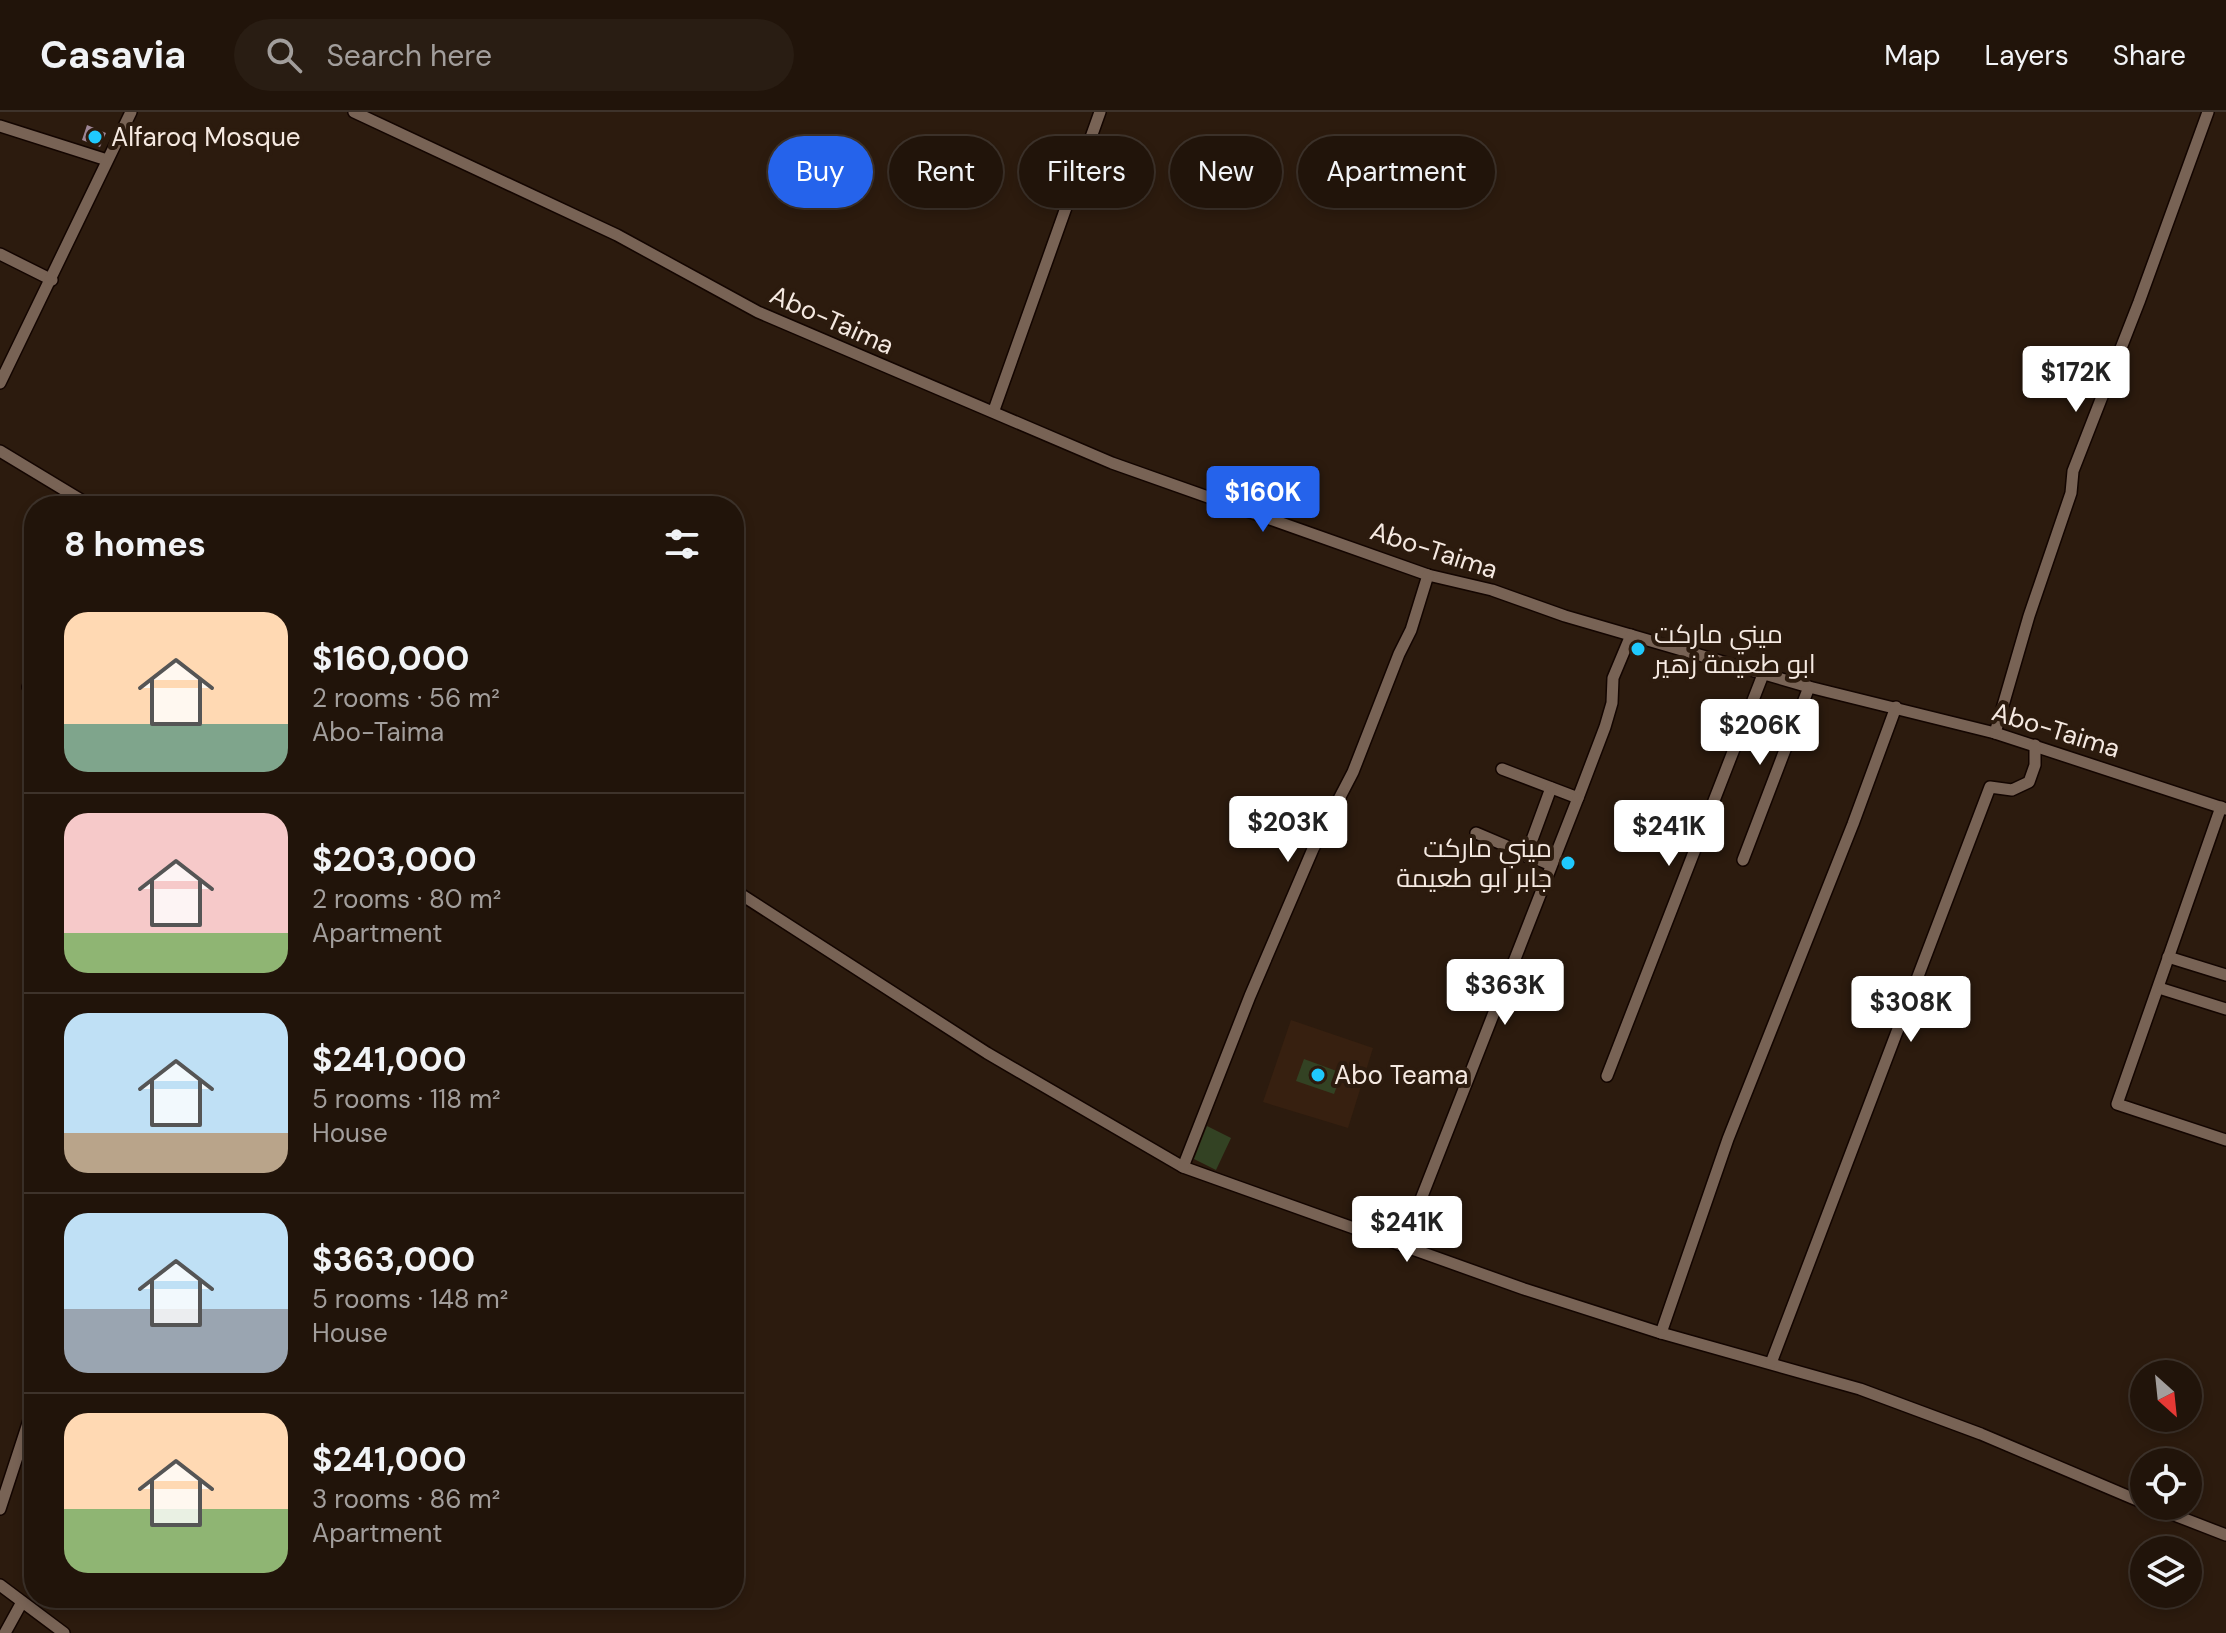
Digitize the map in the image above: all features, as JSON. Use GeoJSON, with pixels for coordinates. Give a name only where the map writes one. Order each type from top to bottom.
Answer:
{"type":"FeatureCollection","features":[{"type":"Feature","properties":{"kind":"street"},"geometry":{"type":"LineString","coordinates":[[0,383],[131,112]]}},
{"type":"Feature","properties":{"kind":"street","name":"Abo-Taima"},"geometry":{"type":"LineString","coordinates":[[354,112],[617,235],[758,312],[872,362],[994,410],[1112,463],[1428,575],[1492,590],[1809,687],[1995,733],[2224,808]]}},
{"type":"Feature","properties":{"kind":"street"},"geometry":{"type":"LineString","coordinates":[[994,410],[1100,112]]}},
{"type":"Feature","properties":{"kind":"street"},"geometry":{"type":"LineString","coordinates":[[1995,733],[2029,616],[2071,493],[2073,471],[2208,112]]}},
{"type":"Feature","properties":{"kind":"street"},"geometry":{"type":"LineString","coordinates":[[0,126],[107,160]]}},
{"type":"Feature","properties":{"kind":"street"},"geometry":{"type":"LineString","coordinates":[[0,254],[52,280]]}},
{"type":"Feature","properties":{"kind":"street"},"geometry":{"type":"LineString","coordinates":[[0,451],[74,496]]}},
{"type":"Feature","properties":{"kind":"street"},"geometry":{"type":"LineString","coordinates":[[1183,1167],[1255,983],[1313,849],[1353,772],[1411,630],[1428,575]]}},
{"type":"Feature","properties":{"kind":"street"},"geometry":{"type":"LineString","coordinates":[[1403,1245],[1605,727],[1612,703],[1613,678],[1631,635]]}},
{"type":"Feature","properties":{"kind":"street"},"geometry":{"type":"LineString","coordinates":[[1607,1076],[1764,672]]}},
{"type":"Feature","properties":{"kind":"street"},"geometry":{"type":"LineString","coordinates":[[1743,860],[1809,687]]}},
{"type":"Feature","properties":{"kind":"street"},"geometry":{"type":"LineString","coordinates":[[1661,1333],[1728,1139],[1896,707]]}},
{"type":"Feature","properties":{"kind":"street"},"geometry":{"type":"LineString","coordinates":[[1771,1363],[1990,787],[2012,790],[2029,782],[2035,765],[2035,745]]}},
{"type":"Feature","properties":{"kind":"street"},"geometry":{"type":"LineString","coordinates":[[1502,769],[1578,798]]}},
{"type":"Feature","properties":{"kind":"street"},"geometry":{"type":"LineString","coordinates":[[1526,856],[1551,788]]}},
{"type":"Feature","properties":{"kind":"street"},"geometry":{"type":"LineString","coordinates":[[2224,808],[2117,1104],[2226,1140]]}},
{"type":"Feature","properties":{"kind":"street"},"geometry":{"type":"LineString","coordinates":[[1476,833],[1551,865]]}},
{"type":"Feature","properties":{"kind":"street"},"geometry":{"type":"LineString","coordinates":[[744,896],[987,1053],[1183,1167],[1524,1289],[1661,1333],[1860,1389],[1981,1434],[2130,1497]]}},
{"type":"Feature","properties":{"kind":"street"},"geometry":{"type":"LineString","coordinates":[[2168,957],[2226,975]]}},
{"type":"Feature","properties":{"kind":"street"},"geometry":{"type":"LineString","coordinates":[[2159,988],[2226,1009]]}},
{"type":"Feature","properties":{"kind":"street"},"geometry":{"type":"LineString","coordinates":[[0,1509],[24,1436]]}},
{"type":"Feature","properties":{"kind":"street"},"geometry":{"type":"LineString","coordinates":[[2187,1520],[2226,1535]]}},
{"type":"Feature","properties":{"kind":"street"},"geometry":{"type":"LineString","coordinates":[[0,1585],[22,1602],[5,1633]]}},
{"type":"Feature","properties":{"kind":"street"},"geometry":{"type":"LineString","coordinates":[[30,1608],[64,1633]]}},
{"type":"Feature","properties":{"kind":"shaded area","name":"Abo Teama"},"geometry":{"type":"Polygon","coordinates":[[[1291,1020],[1373,1048],[1348,1128],[1263,1102],[1291,1020]]]}},
{"type":"Feature","properties":{"kind":"green space"},"geometry":{"type":"Polygon","coordinates":[[[1304,1059],[1342,1073],[1334,1094],[1296,1081],[1304,1059]]]}},
{"type":"Feature","properties":{"kind":"green space"},"geometry":{"type":"Polygon","coordinates":[[[1207,1126],[1231,1138],[1216,1170],[1194,1159],[1207,1126]]]}},
{"type":"Feature","properties":{"kind":"building","name":"Alfaroq Mosque"},"geometry":{"type":"Polygon","coordinates":[[[87,125],[106,133],[100,147],[82,140],[87,125]]]}},
{"type":"Feature","properties":{"kind":"place","name":"Alfaroq Mosque"},"geometry":{"type":"Point","coordinates":[95,137]}},
{"type":"Feature","properties":{"kind":"place","name":"ميني ماركت ابو طعيمة زهير"},"geometry":{"type":"Point","coordinates":[1638,649]}},
{"type":"Feature","properties":{"kind":"place","name":"ميني ماركت جابر ابو طعيمة"},"geometry":{"type":"Point","coordinates":[1568,863]}},
{"type":"Feature","properties":{"kind":"place","name":"Abo Teama"},"geometry":{"type":"Point","coordinates":[1318,1075]}}]}
